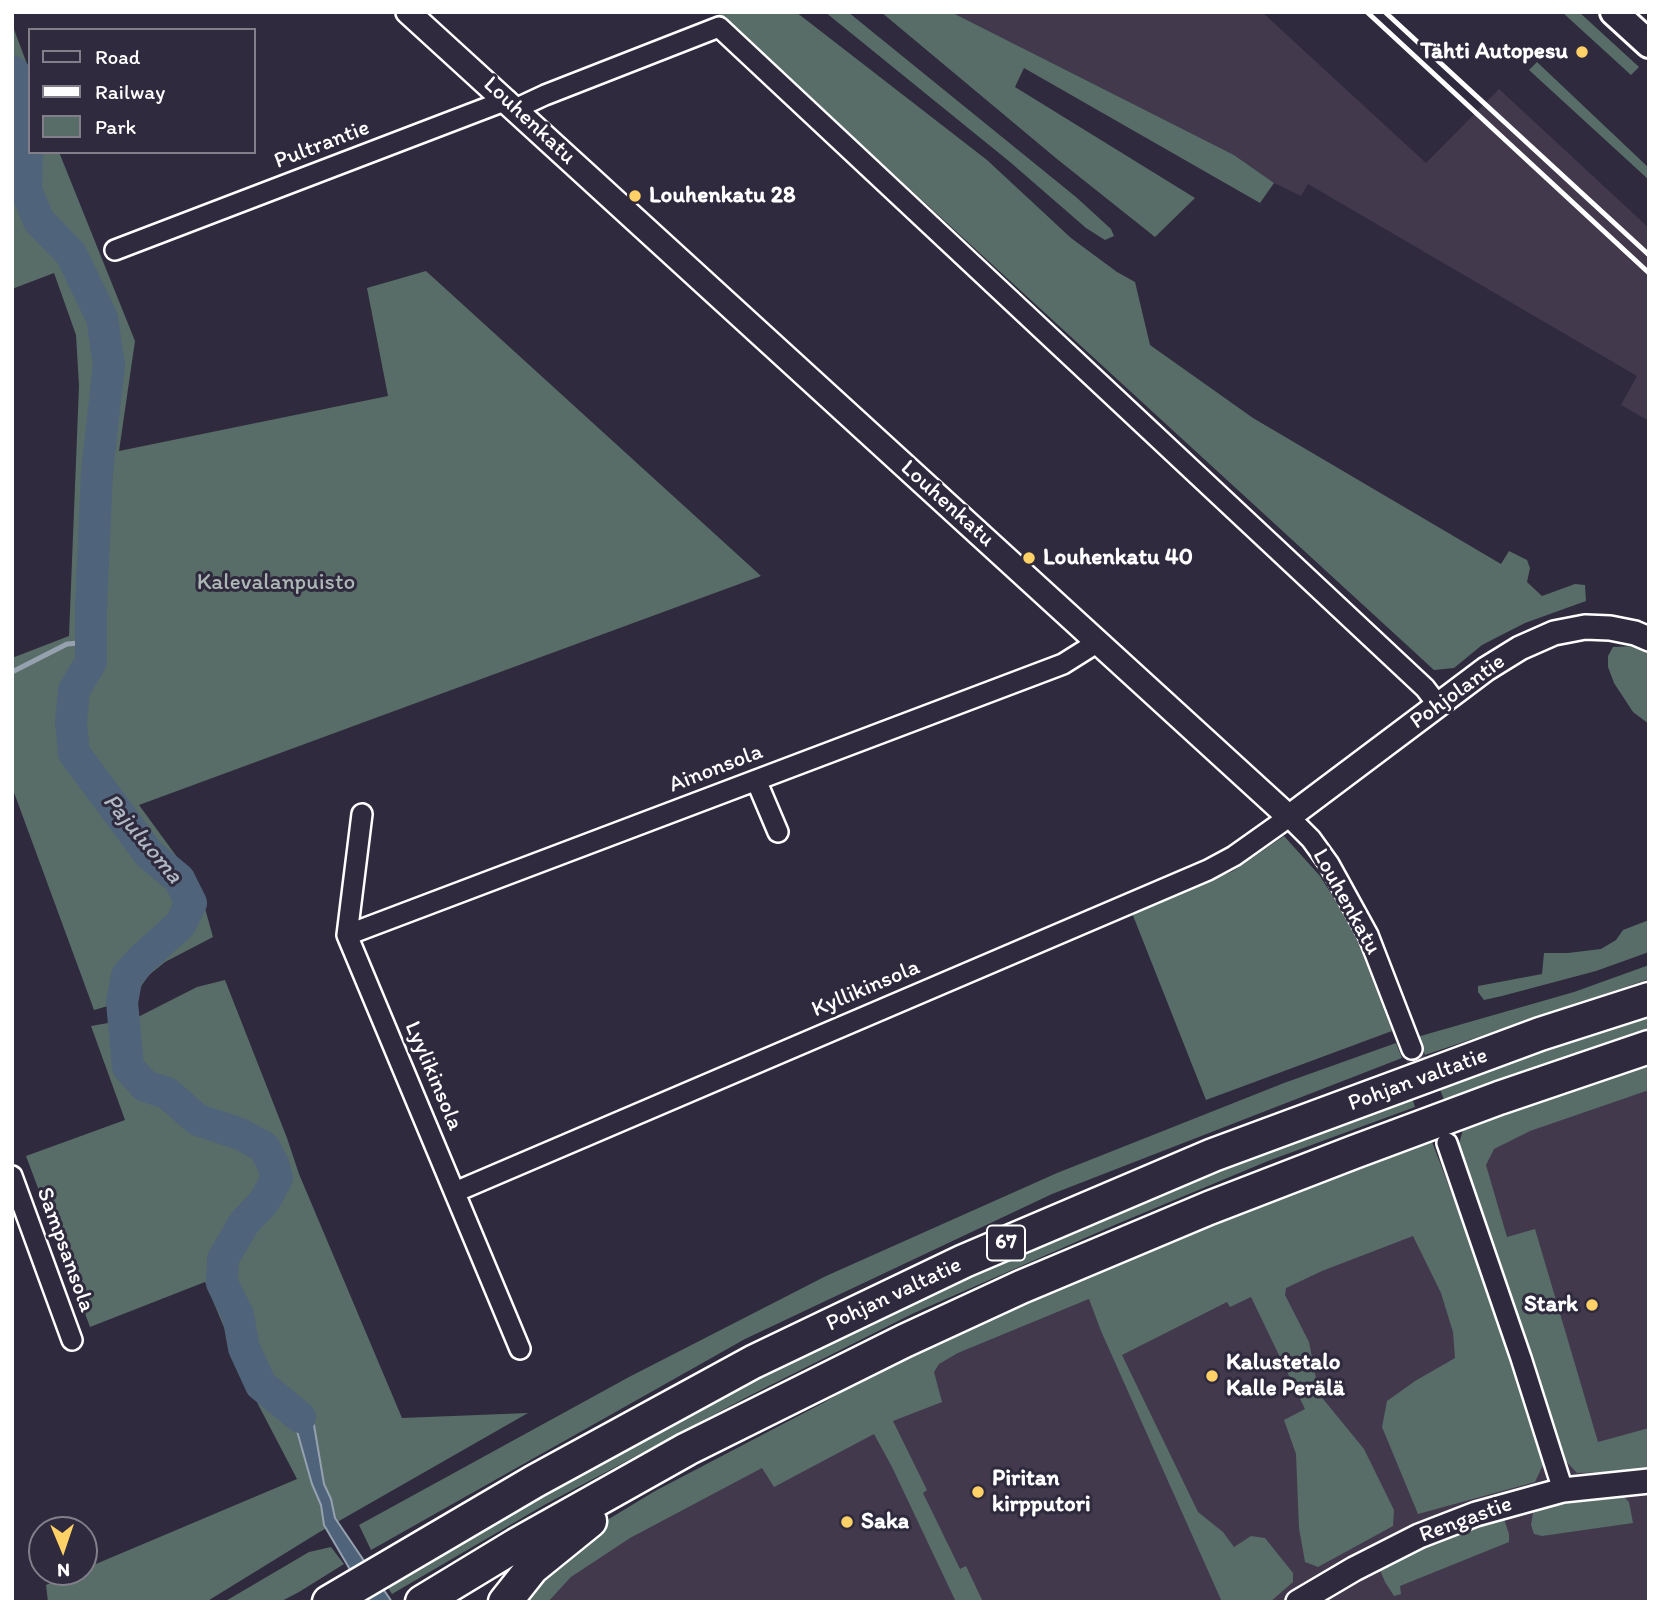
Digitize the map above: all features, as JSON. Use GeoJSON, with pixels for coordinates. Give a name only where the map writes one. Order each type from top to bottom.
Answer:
{"type":"FeatureCollection","features":[{"type":"Feature","properties":{"kind":"highway","name":"Pohjan valtatie"},"geometry":{"type":"LineString","coordinates":[[336,1597],[535,1481],[753,1362],[964,1261],[1213,1155],[1540,1034],[1649,999]]}},
{"type":"Feature","properties":{"kind":"highway","name":"Pohjan valtatie"},"geometry":{"type":"LineString","coordinates":[[422,1602],[516,1545],[687,1449],[1021,1287],[1209,1208],[1499,1098],[1649,1047]]}},
{"type":"Feature","properties":{"kind":"highway"},"geometry":{"type":"LineString","coordinates":[[505,1602],[532,1568],[580,1528],[687,1449]]}},
{"type":"Feature","properties":{"kind":"main road"},"geometry":{"type":"LineString","coordinates":[[1614,12],[1649,44]]}},
{"type":"Feature","properties":{"kind":"street","name":"Louhenkatu"},"geometry":{"type":"LineString","coordinates":[[408,12],[1311,839],[1329,864],[1368,935],[1412,1049]]}},
{"type":"Feature","properties":{"kind":"street","name":"Pultrantie"},"geometry":{"type":"LineString","coordinates":[[115,250],[511,105],[545,95],[719,27],[1425,688],[1438,705]]}},
{"type":"Feature","properties":{"kind":"street","name":"Pohjolantie"},"geometry":{"type":"LineString","coordinates":[[1289,817],[1486,669],[1520,648],[1554,633],[1586,627],[1610,628],[1649,639]]}},
{"type":"Feature","properties":{"kind":"street","name":"Ainonsola"},"geometry":{"type":"LineString","coordinates":[[347,935],[1063,664],[1098,642]]}},
{"type":"Feature","properties":{"kind":"street"},"geometry":{"type":"LineString","coordinates":[[756,780],[778,832]]}},
{"type":"Feature","properties":{"kind":"street","name":"Lyylikinsola"},"geometry":{"type":"LineString","coordinates":[[362,814],[347,935],[520,1349]]}},
{"type":"Feature","properties":{"kind":"street","name":"Kyllikinsola"},"geometry":{"type":"LineString","coordinates":[[455,1192],[1208,870],[1234,856],[1289,817]]}},
{"type":"Feature","properties":{"kind":"street"},"geometry":{"type":"LineString","coordinates":[[1447,1143],[1563,1490]]}},
{"type":"Feature","properties":{"kind":"street","name":"Sampsansola"},"geometry":{"type":"LineString","coordinates":[[12,1176],[72,1340]]}},
{"type":"Feature","properties":{"kind":"street","name":"Rengastie"},"geometry":{"type":"LineString","coordinates":[[1298,1602],[1354,1569],[1419,1536],[1475,1514],[1563,1490],[1649,1481]]}},
{"type":"Feature","properties":{"kind":"shaded area"},"geometry":{"type":"Polygon","coordinates":[[[951,12],[1262,12],[1426,163],[1499,89],[1649,228],[1649,421],[1621,405],[1637,376],[1308,184],[1301,196],[1274,183],[1234,155],[951,12]]]}},
{"type":"Feature","properties":{"kind":"shaded area"},"geometry":{"type":"Polygon","coordinates":[[[1649,1078],[1649,1602],[548,1602],[571,1577],[628,1532],[958,1353],[1440,1157],[1458,1147],[1649,1078]]]}},
{"type":"Feature","properties":{"kind":"green space"},"geometry":{"type":"Polygon","coordinates":[[[717,12],[796,12],[987,160],[1071,238],[1135,282],[1150,345],[1253,418],[1501,564],[1509,551],[1527,560],[1530,568],[1527,582],[1542,596],[1575,584],[1585,585],[1586,601],[1525,623],[1482,645],[1454,668],[1434,670],[717,12]]]}},
{"type":"Feature","properties":{"kind":"green space"},"geometry":{"type":"Polygon","coordinates":[[[825,12],[848,12],[1076,197],[1111,229],[1114,236],[1105,240],[1086,228],[1010,162],[825,12]]]}},
{"type":"Feature","properties":{"kind":"green space"},"geometry":{"type":"Polygon","coordinates":[[[881,12],[951,12],[1234,155],[1274,183],[1260,203],[1024,68],[1015,87],[1195,198],[1155,237],[881,12]]]}},
{"type":"Feature","properties":{"kind":"green space"},"geometry":{"type":"Polygon","coordinates":[[[1562,12],[1579,12],[1639,67],[1631,75],[1562,12]]]}},
{"type":"Feature","properties":{"kind":"green space","name":"Kalevalanpuisto"},"geometry":{"type":"Polygon","coordinates":[[[12,24],[28,67],[28,154],[60,154],[135,341],[119,451],[388,396],[367,288],[426,271],[761,576],[139,805],[199,887],[213,937],[165,962],[149,975],[132,999],[94,1010],[12,787],[12,658],[69,636],[79,386],[76,335],[54,273],[12,289],[12,24]]]}},
{"type":"Feature","properties":{"kind":"green space"},"geometry":{"type":"Polygon","coordinates":[[[1537,62],[1649,168],[1649,180],[1529,70],[1537,62]]]}},
{"type":"Feature","properties":{"kind":"green space"},"geometry":{"type":"Polygon","coordinates":[[[1637,646],[1649,652],[1649,724],[1633,712],[1614,683],[1608,667],[1608,656],[1613,647],[1637,646]]]}},
{"type":"Feature","properties":{"kind":"green space"},"geometry":{"type":"Polygon","coordinates":[[[1284,836],[1320,876],[1352,927],[1392,1031],[1206,1100],[1132,913],[1233,871],[1284,836]]]}},
{"type":"Feature","properties":{"kind":"green space"},"geometry":{"type":"Polygon","coordinates":[[[1649,920],[1649,952],[1596,971],[1502,996],[1484,1000],[1478,992],[1478,986],[1542,974],[1544,953],[1601,949],[1616,940],[1623,930],[1649,920]]]}},
{"type":"Feature","properties":{"kind":"green space"},"geometry":{"type":"Polygon","coordinates":[[[1649,965],[1649,979],[1425,1055],[1417,1037],[1574,992],[1649,965]]]}},
{"type":"Feature","properties":{"kind":"green space"},"geometry":{"type":"Polygon","coordinates":[[[225,980],[299,1174],[402,1418],[528,1413],[318,1533],[206,1602],[48,1602],[46,1586],[98,1586],[98,1563],[297,1479],[249,1387],[205,1282],[90,1327],[26,1156],[125,1120],[91,1026],[136,1018],[197,987],[225,980]]]}},
{"type":"Feature","properties":{"kind":"green space"},"geometry":{"type":"Polygon","coordinates":[[[1649,1009],[1649,1028],[1444,1100],[1438,1084],[1649,1009]]]}},
{"type":"Feature","properties":{"kind":"green space"},"geometry":{"type":"Polygon","coordinates":[[[1396,1043],[1402,1058],[1052,1194],[745,1339],[371,1550],[359,1525],[629,1377],[826,1276],[1057,1173],[1284,1083],[1396,1043]]]}},
{"type":"Feature","properties":{"kind":"green space"},"geometry":{"type":"Polygon","coordinates":[[[1649,1060],[1649,1090],[1530,1131],[1494,1149],[1486,1165],[1507,1237],[1535,1229],[1598,1442],[1649,1428],[1649,1471],[1577,1473],[1563,1458],[1458,1147],[1464,1126],[1649,1060]]]}},
{"type":"Feature","properties":{"kind":"green space"},"geometry":{"type":"Polygon","coordinates":[[[1410,1091],[1415,1107],[1268,1161],[914,1313],[749,1396],[546,1504],[392,1594],[384,1582],[712,1397],[1025,1245],[1410,1091]]]}},
{"type":"Feature","properties":{"kind":"green space"},"geometry":{"type":"Polygon","coordinates":[[[1431,1139],[1481,1272],[1543,1465],[1535,1482],[1418,1514],[1382,1427],[1387,1401],[1455,1358],[1453,1332],[1441,1293],[1413,1236],[1286,1288],[1285,1295],[1309,1342],[1319,1394],[1364,1449],[1394,1510],[1393,1526],[1318,1567],[1305,1562],[1299,1528],[1296,1454],[1284,1420],[1305,1409],[1251,1297],[1230,1307],[1227,1302],[1122,1355],[1198,1512],[1223,1532],[1234,1547],[1251,1536],[1265,1538],[1293,1573],[1293,1582],[1270,1602],[1222,1602],[1089,1299],[958,1353],[939,1364],[934,1372],[942,1402],[893,1421],[927,1490],[923,1493],[960,1569],[966,1566],[983,1602],[956,1602],[874,1434],[774,1487],[762,1468],[630,1538],[571,1577],[548,1602],[518,1602],[594,1528],[655,1491],[823,1403],[926,1343],[1141,1250],[1431,1139]]]}},
{"type":"Feature","properties":{"kind":"green space"},"geometry":{"type":"Polygon","coordinates":[[[1624,1497],[1629,1502],[1633,1523],[1542,1536],[1534,1534],[1531,1525],[1533,1513],[1555,1505],[1624,1497]]]}},
{"type":"Feature","properties":{"kind":"green space"},"geometry":{"type":"Polygon","coordinates":[[[1504,1519],[1509,1542],[1400,1586],[1401,1594],[1394,1596],[1385,1582],[1380,1570],[1392,1560],[1422,1546],[1504,1519]]]}},
{"type":"Feature","properties":{"kind":"green space"},"geometry":{"type":"Polygon","coordinates":[[[331,1547],[344,1564],[280,1602],[224,1602],[309,1552],[331,1547]]]}},
{"type":"Feature","properties":{"kind":"water"},"geometry":{"type":"Polygon","coordinates":[[[269,1382],[301,1405],[314,1425],[324,1484],[335,1518],[392,1602],[369,1602],[324,1525],[321,1505],[297,1431],[284,1414],[267,1401],[269,1382]]]}},
{"type":"Feature","properties":{"kind":"waterway","name":"Pajuluoma"},"geometry":{"type":"LineString","coordinates":[[12,71],[17,76],[28,117],[26,190],[39,221],[71,254],[102,318],[109,365],[97,472],[91,662],[74,690],[71,722],[74,753],[149,854],[179,879],[191,903],[180,925],[127,976],[122,1002],[128,1067],[145,1086],[167,1093],[198,1120],[240,1134],[264,1147],[273,1164],[277,1178],[264,1202],[244,1223],[223,1259],[222,1283],[238,1315],[244,1348],[261,1385],[300,1417]]}},
{"type":"Feature","properties":{"kind":"waterway"},"geometry":{"type":"LineString","coordinates":[[12,672],[67,644],[91,642]]}},
{"type":"Feature","properties":{"kind":"tunnel"},"geometry":{"type":"LineString","coordinates":[[1412,1049],[1442,1130]]}},
{"type":"Feature","properties":{"kind":"railway"},"geometry":{"type":"LineString","coordinates":[[1367,12],[1649,273]]}},
{"type":"Feature","properties":{"kind":"railway"},"geometry":{"type":"LineString","coordinates":[[1385,12],[1649,255]]}},
{"type":"Feature","properties":{"kind":"place","name":"Tähti Autopesu"},"geometry":{"type":"Point","coordinates":[1582,52]}},
{"type":"Feature","properties":{"kind":"place","name":"Louhenkatu 28"},"geometry":{"type":"Point","coordinates":[635,196]}},
{"type":"Feature","properties":{"kind":"place","name":"Louhenkatu 40"},"geometry":{"type":"Point","coordinates":[1029,558]}},
{"type":"Feature","properties":{"kind":"place","name":"Stark"},"geometry":{"type":"Point","coordinates":[1592,1305]}},
{"type":"Feature","properties":{"kind":"place","name":"Kalustetalo Kalle Perälä"},"geometry":{"type":"Point","coordinates":[1212,1376]}},
{"type":"Feature","properties":{"kind":"place","name":"Piritan kirpputori"},"geometry":{"type":"Point","coordinates":[978,1492]}},
{"type":"Feature","properties":{"kind":"place","name":"Saka"},"geometry":{"type":"Point","coordinates":[847,1522]}}]}
